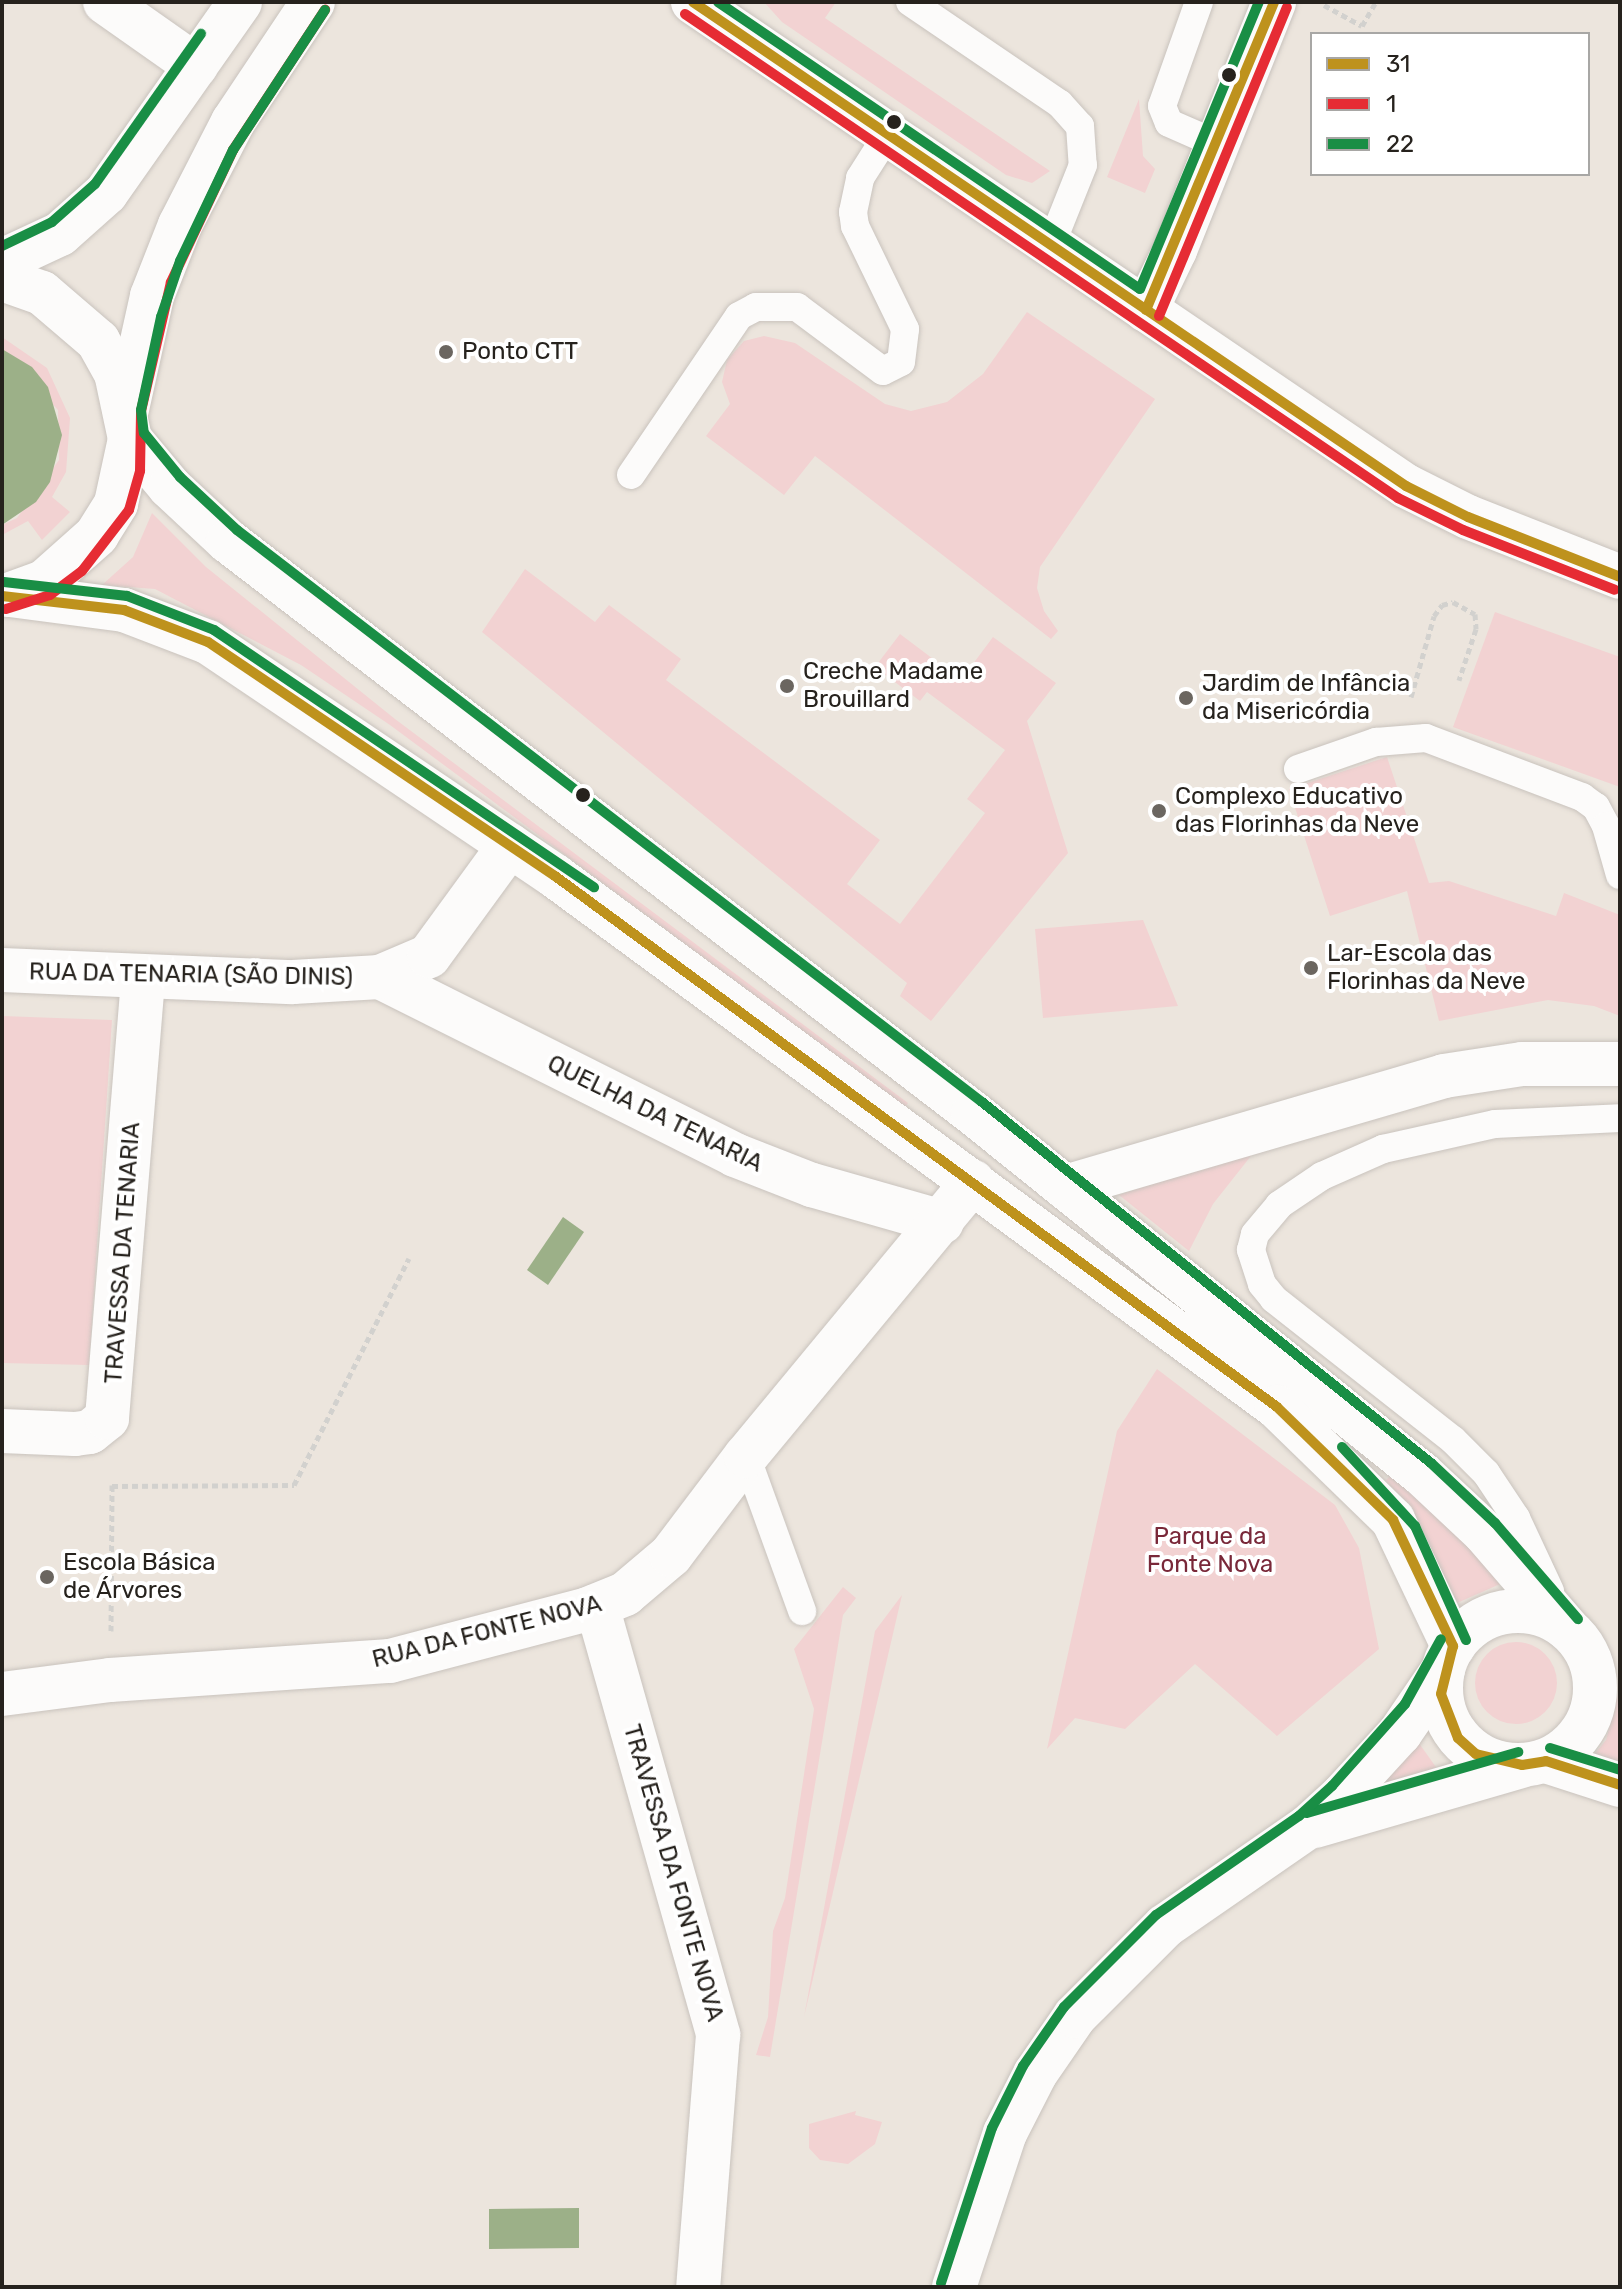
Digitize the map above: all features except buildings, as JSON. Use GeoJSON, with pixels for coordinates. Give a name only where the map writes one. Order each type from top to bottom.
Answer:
{"type":"FeatureCollection","features":[{"type":"Feature","properties":{"kind":"main road"},"geometry":{"type":"LineString","coordinates":[[105,2],[196,66]]}},
{"type":"Feature","properties":{"kind":"main road"},"geometry":{"type":"LineString","coordinates":[[2,261],[60,234],[96,204],[240,2]]}},
{"type":"Feature","properties":{"kind":"main road"},"geometry":{"type":"LineString","coordinates":[[6,596],[44,582],[97,535],[116,504],[152,296],[180,225],[233,122],[313,2]]}},
{"type":"Feature","properties":{"kind":"main road"},"geometry":{"type":"LineString","coordinates":[[693,2],[1426,497],[1620,577]]}},
{"type":"Feature","properties":{"kind":"main road"},"geometry":{"type":"LineString","coordinates":[[1146,310],[1274,2]]}},
{"type":"Feature","properties":{"kind":"main road"},"geometry":{"type":"LineString","coordinates":[[2,279],[42,293],[73,314],[110,363],[128,424],[170,487],[228,541],[1065,1187],[1445,1494],[1517,1567],[1574,1635],[1596,1683],[1594,1707],[1568,1748],[1534,1763],[1308,1827]]}},
{"type":"Feature","properties":{"kind":"main road"},"geometry":{"type":"LineString","coordinates":[[6,596],[133,612],[208,642],[510,845],[973,1182],[1260,1394],[1353,1476],[1403,1533],[1448,1658],[1441,1694],[1458,1738],[1476,1754],[1534,1763],[1620,1785]]}},
{"type":"Feature","properties":{"kind":"main road","name":"RUA DA TENARIA (SÃO DINIS)"},"geometry":{"type":"LineString","coordinates":[[2,970],[293,982],[380,977],[429,956],[510,845]]}},
{"type":"Feature","properties":{"kind":"main road","name":"TRAVESSA DA TENARIA"},"geometry":{"type":"LineString","coordinates":[[101,1426],[112,1397],[143,977]]}},
{"type":"Feature","properties":{"kind":"main road","name":"QUELHA DA TENARIA"},"geometry":{"type":"LineString","coordinates":[[380,977],[735,1155],[812,1185],[942,1222]]}},
{"type":"Feature","properties":{"kind":"main road"},"geometry":{"type":"LineString","coordinates":[[1065,1187],[1444,1076],[1536,1063],[1620,1064]]}},
{"type":"Feature","properties":{"kind":"main road","name":"RUA DA FONTE NOVA"},"geometry":{"type":"LineString","coordinates":[[2,1694],[110,1680],[390,1661],[597,1606],[640,1584],[671,1555],[746,1456],[973,1182]]}},
{"type":"Feature","properties":{"kind":"main road"},"geometry":{"type":"LineString","coordinates":[[2,1431],[75,1434],[101,1426]]}},
{"type":"Feature","properties":{"kind":"main road","name":"TRAVESSA DA FONTE NOVA"},"geometry":{"type":"LineString","coordinates":[[597,1606],[718,2035],[698,2287]]}},
{"type":"Feature","properties":{"kind":"main road"},"geometry":{"type":"LineString","coordinates":[[954,2287],[1005,2133],[1035,2074],[1075,2016],[1165,1926],[1308,1827],[1391,1744],[1470,1627],[1493,1615],[1544,1615],[1620,1671]]}},
{"type":"Feature","properties":{"kind":"lane"},"geometry":{"type":"LineString","coordinates":[[910,2],[1060,104],[1080,126],[1083,165],[1051,245]]}},
{"type":"Feature","properties":{"kind":"lane"},"geometry":{"type":"LineString","coordinates":[[1199,2],[1162,106],[1169,123],[1217,144]]}},
{"type":"Feature","properties":{"kind":"lane"},"geometry":{"type":"LineString","coordinates":[[631,475],[739,316],[756,307],[797,307],[883,371],[901,362],[905,329],[855,226],[853,212],[860,178],[888,134]]}},
{"type":"Feature","properties":{"kind":"lane"},"geometry":{"type":"LineString","coordinates":[[1298,769],[1400,737],[1426,738],[1582,797],[1596,807],[1606,826],[1620,875]]}},
{"type":"Feature","properties":{"kind":"lane"},"geometry":{"type":"LineString","coordinates":[[1574,1635],[1521,1527],[1486,1473],[1453,1440],[1274,1299],[1262,1284],[1251,1250],[1255,1234],[1279,1205],[1322,1176],[1383,1149],[1495,1124],[1620,1118]]}},
{"type":"Feature","properties":{"kind":"lane"},"geometry":{"type":"LineString","coordinates":[[746,1456],[802,1611]]}},
{"type":"Feature","properties":{"kind":"path"},"geometry":{"type":"LineString","coordinates":[[1362,26],[1376,2]]}},
{"type":"Feature","properties":{"kind":"path"},"geometry":{"type":"LineString","coordinates":[[1400,737],[1434,616],[1442,605],[1453,602],[1475,614],[1476,629],[1459,680]]}},
{"type":"Feature","properties":{"kind":"path"},"geometry":{"type":"LineString","coordinates":[[112,1486],[294,1485],[409,1258]]}},
{"type":"Feature","properties":{"kind":"path"},"geometry":{"type":"LineString","coordinates":[[101,1426],[112,1486],[110,1680]]}},
{"type":"Feature","properties":{"kind":"green space"},"geometry":{"type":"Polygon","coordinates":[[[764,2],[836,2],[825,18],[1050,171],[1032,183],[1006,175],[782,22],[764,2]]]}},
{"type":"Feature","properties":{"kind":"green space"},"geometry":{"type":"Polygon","coordinates":[[[1139,99],[1143,156],[1155,169],[1145,193],[1107,177],[1139,99]]]}},
{"type":"Feature","properties":{"kind":"green space"},"geometry":{"type":"Polygon","coordinates":[[[1027,312],[1155,399],[1040,567],[1037,588],[1044,611],[1058,631],[1051,639],[815,456],[784,495],[706,436],[730,404],[722,382],[727,360],[744,341],[764,336],[795,343],[885,404],[911,411],[947,402],[983,374],[1027,312]]]}},
{"type":"Feature","properties":{"kind":"green space"},"geometry":{"type":"Polygon","coordinates":[[[2,337],[47,368],[70,418],[66,472],[52,497],[70,512],[42,540],[28,521],[2,535],[2,525],[17,518],[59,460],[58,410],[2,349],[2,337]]]}},
{"type":"Feature","properties":{"kind":"green space"},"geometry":{"type":"Polygon","coordinates":[[[152,513],[206,567],[395,719],[908,1103],[905,1107],[390,725],[301,665],[155,589],[102,585],[133,557],[152,513]]]}},
{"type":"Feature","properties":{"kind":"green space"},"geometry":{"type":"Polygon","coordinates":[[[525,569],[595,622],[609,605],[681,659],[666,680],[880,840],[847,884],[900,924],[985,813],[967,799],[1005,750],[927,692],[920,701],[875,667],[900,634],[961,680],[993,637],[1056,683],[1027,721],[1068,853],[931,1021],[900,996],[907,983],[482,632],[525,569]]]}},
{"type":"Feature","properties":{"kind":"green space"},"geometry":{"type":"Polygon","coordinates":[[[1495,612],[1620,657],[1620,787],[1453,727],[1495,612]]]}},
{"type":"Feature","properties":{"kind":"green space"},"geometry":{"type":"Polygon","coordinates":[[[1387,757],[1429,883],[1449,881],[1556,916],[1564,893],[1620,915],[1620,1016],[1594,1006],[1548,1000],[1439,1021],[1407,891],[1330,916],[1289,789],[1387,757]]]}},
{"type":"Feature","properties":{"kind":"green space"},"geometry":{"type":"Polygon","coordinates":[[[1143,920],[1178,1006],[1043,1018],[1035,929],[1143,920]]]}},
{"type":"Feature","properties":{"kind":"green space"},"geometry":{"type":"Polygon","coordinates":[[[2,1016],[112,1020],[89,1365],[2,1363],[2,1016]]]}},
{"type":"Feature","properties":{"kind":"green space"},"geometry":{"type":"Polygon","coordinates":[[[1258,1147],[1213,1204],[1189,1251],[1119,1195],[1258,1147]]]}},
{"type":"Feature","properties":{"kind":"green space","name":"Parque da Fonte Nova"},"geometry":{"type":"Polygon","coordinates":[[[1157,1369],[1335,1505],[1359,1548],[1379,1649],[1277,1736],[1195,1664],[1125,1729],[1075,1718],[1047,1749],[1117,1431],[1157,1369]]]}},
{"type":"Feature","properties":{"kind":"green space"},"geometry":{"type":"Polygon","coordinates":[[[1394,1472],[1507,1581],[1457,1603],[1421,1527],[1386,1480],[1394,1472]]]}},
{"type":"Feature","properties":{"kind":"green space"},"geometry":{"type":"Polygon","coordinates":[[[843,1587],[856,1598],[843,1615],[770,2057],[756,2055],[768,2017],[773,1931],[785,1898],[814,1709],[794,1649],[843,1587]]]}},
{"type":"Feature","properties":{"kind":"green space"},"geometry":{"type":"Polygon","coordinates":[[[902,1595],[804,2017],[875,1631],[902,1595]]]}},
{"type":"Feature","properties":{"kind":"green space"},"geometry":{"type":"Polygon","coordinates":[[[1516,1642],[1532,1645],[1545,1654],[1554,1667],[1557,1683],[1554,1699],[1545,1712],[1532,1721],[1516,1724],[1500,1721],[1487,1712],[1478,1699],[1475,1683],[1478,1667],[1487,1654],[1500,1645],[1516,1642]]]}},
{"type":"Feature","properties":{"kind":"green space"},"geometry":{"type":"Polygon","coordinates":[[[1620,1687],[1620,1768],[1589,1761],[1606,1740],[1620,1687]]]}},
{"type":"Feature","properties":{"kind":"green space"},"geometry":{"type":"Polygon","coordinates":[[[1416,1739],[1443,1777],[1362,1800],[1416,1739]]]}},
{"type":"Feature","properties":{"kind":"green space"},"geometry":{"type":"Polygon","coordinates":[[[856,2111],[855,2115],[882,2122],[875,2144],[848,2164],[820,2160],[809,2148],[809,2124],[856,2111]]]}},
{"type":"Feature","properties":{"kind":"shaded area"},"geometry":{"type":"Polygon","coordinates":[[[2,349],[32,367],[48,387],[62,435],[50,482],[36,502],[2,525],[2,349]]]}},
{"type":"Feature","properties":{"kind":"shaded area"},"geometry":{"type":"Polygon","coordinates":[[[563,1217],[584,1232],[548,1285],[527,1270],[563,1217]]]}},
{"type":"Feature","properties":{"kind":"shaded area"},"geometry":{"type":"Polygon","coordinates":[[[579,2208],[579,2248],[489,2249],[489,2209],[579,2208]]]}},
{"type":"Feature","properties":{"kind":"transit line","name":"31"},"geometry":{"type":"LineString","coordinates":[[693,2],[1406,486],[1468,517],[1620,577]]}},
{"type":"Feature","properties":{"kind":"transit line","name":"22"},"geometry":{"type":"LineString","coordinates":[[718,2],[1140,289],[1259,2]]}},
{"type":"Feature","properties":{"kind":"transit line","name":"31"},"geometry":{"type":"LineString","coordinates":[[1146,310],[1274,2]]}},
{"type":"Feature","properties":{"kind":"transit line","name":"1"},"geometry":{"type":"LineString","coordinates":[[1159,316],[1287,7]]}},
{"type":"Feature","properties":{"kind":"transit line","name":"1"},"geometry":{"type":"LineString","coordinates":[[6,609],[50,595],[82,571],[129,510],[140,471],[141,411],[171,282],[233,150],[325,10]]}},
{"type":"Feature","properties":{"kind":"transit line","name":"22"},"geometry":{"type":"LineString","coordinates":[[325,10],[233,150],[180,261],[161,317],[141,410],[144,433],[180,477],[237,530],[982,1102],[1431,1463],[1495,1523],[1578,1619]]}},
{"type":"Feature","properties":{"kind":"transit line","name":"1"},"geometry":{"type":"LineString","coordinates":[[685,14],[1398,498],[1463,530],[1615,590]]}},
{"type":"Feature","properties":{"kind":"transit line","name":"22"},"geometry":{"type":"LineString","coordinates":[[2,246],[52,222],[95,184],[201,34]]}},
{"type":"Feature","properties":{"kind":"transit line","name":"22"},"geometry":{"type":"LineString","coordinates":[[4,582],[127,596],[214,630],[594,887]]}},
{"type":"Feature","properties":{"kind":"transit line","name":"31"},"geometry":{"type":"LineString","coordinates":[[2,596],[124,610],[208,642],[555,876],[1277,1407],[1393,1520],[1453,1646]]}},
{"type":"Feature","properties":{"kind":"transit line","name":"22"},"geometry":{"type":"LineString","coordinates":[[1342,1447],[1415,1526],[1466,1640]]}},
{"type":"Feature","properties":{"kind":"transit line","name":"22"},"geometry":{"type":"LineString","coordinates":[[941,2283],[992,2128],[1023,2066],[1064,2007],[1156,1915],[1299,1816],[1332,1786],[1405,1704],[1441,1639]]}},
{"type":"Feature","properties":{"kind":"transit line","name":"31"},"geometry":{"type":"LineString","coordinates":[[1453,1646],[1441,1694],[1458,1738],[1476,1754],[1522,1765],[1546,1761],[1620,1785]]}},
{"type":"Feature","properties":{"kind":"transit line","name":"22"},"geometry":{"type":"LineString","coordinates":[[1550,1748],[1620,1770]]}},
{"type":"Feature","properties":{"kind":"transit line","name":"22"},"geometry":{"type":"LineString","coordinates":[[1307,1813],[1518,1752]]}},
{"type":"Feature","properties":{"kind":"place","name":"Ponto CTT"},"geometry":{"type":"Point","coordinates":[446,352]}},
{"type":"Feature","properties":{"kind":"place","name":"Creche Madame Brouillard"},"geometry":{"type":"Point","coordinates":[787,686]}},
{"type":"Feature","properties":{"kind":"place","name":"Jardim de Infância da Misericórdia"},"geometry":{"type":"Point","coordinates":[1186,698]}},
{"type":"Feature","properties":{"kind":"place","name":"Complexo Educativo das Florinhas da Neve"},"geometry":{"type":"Point","coordinates":[1159,811]}},
{"type":"Feature","properties":{"kind":"place","name":"Lar-Escola das Florinhas da Neve"},"geometry":{"type":"Point","coordinates":[1311,968]}},
{"type":"Feature","properties":{"kind":"place","name":"Escola Básica de Árvores"},"geometry":{"type":"Point","coordinates":[47,1577]}}]}
